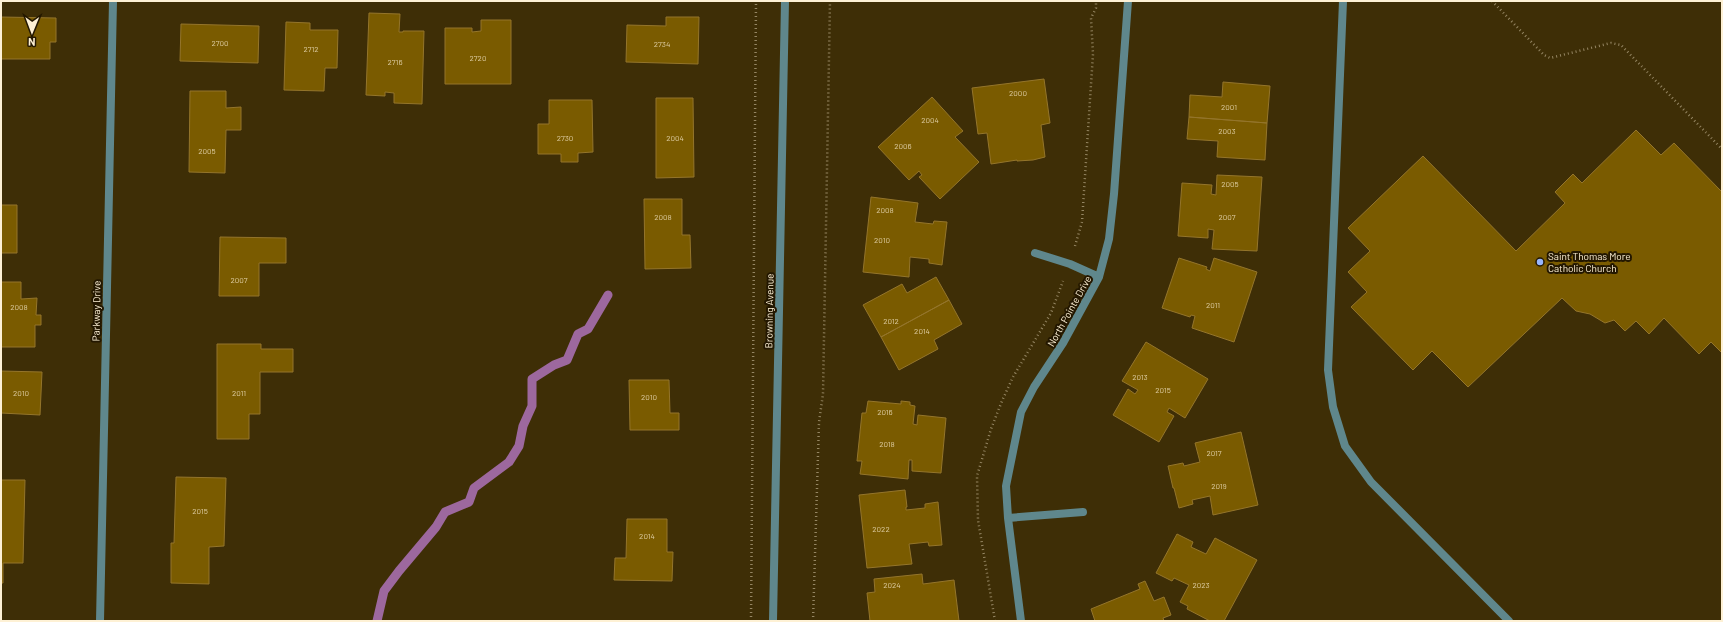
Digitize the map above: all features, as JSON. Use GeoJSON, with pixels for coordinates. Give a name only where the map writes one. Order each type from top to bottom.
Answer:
{"type":"FeatureCollection","features":[{"type":"Feature","properties":{"kind":"street","name":"Parkway Drive"},"geometry":{"type":"LineString","coordinates":[[100,621],[113,1]]}},
{"type":"Feature","properties":{"kind":"street","name":"Browning Avenue"},"geometry":{"type":"LineString","coordinates":[[773,621],[785,1]]}},
{"type":"Feature","properties":{"kind":"street","name":"North Pointe Drive"},"geometry":{"type":"LineString","coordinates":[[1021,621],[1008,518],[1006,486],[1021,412],[1034,387],[1063,343],[1099,278],[1109,239],[1114,194],[1128,1]]}},
{"type":"Feature","properties":{"kind":"street"},"geometry":{"type":"LineString","coordinates":[[1343,1],[1328,370],[1333,407],[1345,446],[1371,482],[1509,621]]}},
{"type":"Feature","properties":{"kind":"street"},"geometry":{"type":"LineString","coordinates":[[1035,253],[1070,264],[1099,278]]}},
{"type":"Feature","properties":{"kind":"street"},"geometry":{"type":"LineString","coordinates":[[1008,518],[1083,512]]}},
{"type":"Feature","properties":{"kind":"path"},"geometry":{"type":"LineString","coordinates":[[751,621],[756,1]]}},
{"type":"Feature","properties":{"kind":"path"},"geometry":{"type":"LineString","coordinates":[[813,621],[819,422],[823,394],[830,1]]}},
{"type":"Feature","properties":{"kind":"path"},"geometry":{"type":"LineString","coordinates":[[995,621],[978,520],[977,476],[990,429],[1002,400],[1013,376],[1051,313],[1070,264],[1082,222],[1093,54],[1091,18],[1096,8],[1096,1]]}},
{"type":"Feature","properties":{"kind":"path"},"geometry":{"type":"LineString","coordinates":[[1492,1],[1544,55],[1550,58],[1611,43],[1620,45],[1722,149]]}},
{"type":"Feature","properties":{"kind":"building"},"geometry":{"type":"Polygon","coordinates":[[[369,13],[400,14],[399,32],[424,31],[422,104],[394,103],[394,93],[385,92],[385,96],[366,95],[369,13]]]}},
{"type":"Feature","properties":{"kind":"building"},"geometry":{"type":"Polygon","coordinates":[[[1,17],[56,18],[56,42],[50,42],[50,59],[1,59],[1,17]]]}},
{"type":"Feature","properties":{"kind":"building"},"geometry":{"type":"Polygon","coordinates":[[[666,17],[699,17],[698,64],[626,62],[627,25],[666,26],[666,17]]]}},
{"type":"Feature","properties":{"kind":"building"},"geometry":{"type":"Polygon","coordinates":[[[481,20],[511,20],[511,84],[445,84],[445,28],[472,28],[472,32],[481,31],[481,20]]]}},
{"type":"Feature","properties":{"kind":"building"},"geometry":{"type":"Polygon","coordinates":[[[286,22],[310,23],[310,30],[338,30],[337,68],[325,68],[324,91],[284,90],[286,22]]]}},
{"type":"Feature","properties":{"kind":"building"},"geometry":{"type":"Polygon","coordinates":[[[181,24],[259,26],[258,63],[180,61],[181,24]]]}},
{"type":"Feature","properties":{"kind":"building"},"geometry":{"type":"Polygon","coordinates":[[[1044,79],[1050,123],[1041,125],[1045,157],[1033,160],[1017,160],[991,164],[987,133],[978,134],[972,88],[1044,79]]]}},
{"type":"Feature","properties":{"kind":"building"},"geometry":{"type":"Polygon","coordinates":[[[1223,82],[1270,86],[1267,123],[1189,117],[1190,95],[1222,97],[1223,82]]]}},
{"type":"Feature","properties":{"kind":"building"},"geometry":{"type":"Polygon","coordinates":[[[190,91],[226,91],[226,108],[241,107],[241,130],[226,130],[225,173],[189,172],[190,91]]]}},
{"type":"Feature","properties":{"kind":"building"},"geometry":{"type":"Polygon","coordinates":[[[932,97],[963,131],[955,137],[979,162],[940,199],[919,177],[922,175],[919,171],[909,180],[878,147],[932,97]]]}},
{"type":"Feature","properties":{"kind":"building"},"geometry":{"type":"Polygon","coordinates":[[[656,98],[693,98],[694,177],[656,178],[656,98]]]}},
{"type":"Feature","properties":{"kind":"building"},"geometry":{"type":"Polygon","coordinates":[[[549,100],[592,100],[593,152],[578,153],[578,162],[561,162],[561,154],[538,154],[538,124],[549,124],[549,100]]]}},
{"type":"Feature","properties":{"kind":"building"},"geometry":{"type":"Polygon","coordinates":[[[1189,117],[1267,123],[1265,160],[1217,157],[1218,141],[1187,139],[1189,117]]]}},
{"type":"Feature","properties":{"kind":"building","name":"Saint Thomas More Catholic Church"},"geometry":{"type":"Polygon","coordinates":[[[1636,130],[1661,155],[1674,143],[1722,192],[1722,353],[1711,342],[1699,354],[1664,318],[1649,334],[1636,321],[1625,331],[1614,320],[1605,323],[1590,314],[1576,311],[1562,298],[1468,387],[1432,351],[1413,370],[1351,307],[1367,292],[1348,272],[1370,251],[1348,228],[1423,156],[1516,251],[1565,203],[1555,192],[1573,174],[1582,183],[1636,130]]]}},
{"type":"Feature","properties":{"kind":"building"},"geometry":{"type":"Polygon","coordinates":[[[1217,175],[1262,177],[1257,251],[1212,249],[1214,230],[1208,229],[1208,238],[1178,236],[1182,183],[1212,185],[1211,194],[1216,195],[1217,175]]]}},
{"type":"Feature","properties":{"kind":"building"},"geometry":{"type":"Polygon","coordinates":[[[871,197],[918,203],[915,222],[933,224],[934,221],[947,222],[942,265],[929,263],[929,259],[910,257],[909,277],[863,272],[871,197]]]}},
{"type":"Feature","properties":{"kind":"building"},"geometry":{"type":"Polygon","coordinates":[[[644,199],[682,199],[682,235],[690,235],[691,268],[645,269],[644,199]]]}},
{"type":"Feature","properties":{"kind":"building"},"geometry":{"type":"Polygon","coordinates":[[[1,205],[17,205],[17,253],[1,253],[1,205]]]}},
{"type":"Feature","properties":{"kind":"building"},"geometry":{"type":"Polygon","coordinates":[[[220,237],[286,238],[286,263],[259,263],[259,296],[219,296],[220,237]]]}},
{"type":"Feature","properties":{"kind":"building"},"geometry":{"type":"Polygon","coordinates":[[[1179,258],[1207,267],[1206,269],[1210,271],[1214,258],[1257,272],[1234,342],[1192,328],[1195,316],[1191,315],[1190,317],[1162,308],[1179,258]]]}},
{"type":"Feature","properties":{"kind":"building"},"geometry":{"type":"Polygon","coordinates":[[[936,277],[949,300],[881,337],[863,305],[902,284],[907,293],[936,277]]]}},
{"type":"Feature","properties":{"kind":"building"},"geometry":{"type":"Polygon","coordinates":[[[1,282],[21,282],[21,299],[37,298],[36,315],[41,315],[41,325],[35,325],[35,347],[1,347],[1,282]]]}},
{"type":"Feature","properties":{"kind":"building"},"geometry":{"type":"Polygon","coordinates":[[[949,300],[962,324],[934,340],[938,349],[899,370],[881,337],[949,300]]]}},
{"type":"Feature","properties":{"kind":"building"},"geometry":{"type":"Polygon","coordinates":[[[1146,342],[1208,379],[1185,418],[1169,408],[1167,412],[1174,416],[1159,442],[1113,415],[1128,389],[1135,394],[1138,390],[1122,381],[1146,342]]]}},
{"type":"Feature","properties":{"kind":"building"},"geometry":{"type":"Polygon","coordinates":[[[217,344],[261,344],[261,349],[293,349],[293,372],[260,372],[260,414],[249,414],[249,439],[217,439],[217,344]]]}},
{"type":"Feature","properties":{"kind":"building"},"geometry":{"type":"Polygon","coordinates":[[[1,371],[42,372],[40,415],[1,413],[1,371]]]}},
{"type":"Feature","properties":{"kind":"building"},"geometry":{"type":"Polygon","coordinates":[[[629,380],[669,380],[670,413],[679,413],[679,430],[630,430],[629,380]]]}},
{"type":"Feature","properties":{"kind":"building"},"geometry":{"type":"Polygon","coordinates":[[[868,401],[901,404],[901,401],[910,402],[910,405],[915,406],[913,424],[917,425],[918,415],[946,418],[941,473],[912,471],[912,460],[909,460],[908,479],[860,474],[862,461],[857,461],[862,413],[866,413],[868,401]]]}},
{"type":"Feature","properties":{"kind":"building"},"geometry":{"type":"Polygon","coordinates":[[[1241,432],[1258,505],[1213,515],[1210,496],[1192,500],[1193,504],[1179,508],[1168,466],[1183,463],[1184,466],[1200,462],[1195,443],[1241,432]]]}},
{"type":"Feature","properties":{"kind":"building"},"geometry":{"type":"Polygon","coordinates":[[[176,477],[226,478],[224,546],[209,547],[209,584],[171,583],[171,543],[174,543],[176,477]]]}},
{"type":"Feature","properties":{"kind":"building"},"geometry":{"type":"Polygon","coordinates":[[[1,480],[25,480],[23,563],[3,563],[3,583],[1,583],[1,480]]]}},
{"type":"Feature","properties":{"kind":"building"},"geometry":{"type":"Polygon","coordinates":[[[905,490],[906,510],[925,508],[925,504],[938,502],[942,545],[929,546],[928,542],[909,544],[912,564],[867,568],[859,495],[905,490]]]}},
{"type":"Feature","properties":{"kind":"building"},"geometry":{"type":"Polygon","coordinates":[[[627,519],[667,519],[667,552],[673,552],[672,581],[614,580],[615,558],[626,558],[627,519]]]}},
{"type":"Feature","properties":{"kind":"building"},"geometry":{"type":"Polygon","coordinates":[[[1177,534],[1193,542],[1191,547],[1206,554],[1215,538],[1257,560],[1224,621],[1210,621],[1187,609],[1188,606],[1180,602],[1189,585],[1174,578],[1172,581],[1156,573],[1177,534]]]}},
{"type":"Feature","properties":{"kind":"building"},"geometry":{"type":"Polygon","coordinates":[[[922,574],[923,584],[954,580],[959,621],[870,621],[867,593],[875,592],[874,579],[922,574]]]}},
{"type":"Feature","properties":{"kind":"building"},"geometry":{"type":"Polygon","coordinates":[[[1145,581],[1154,601],[1164,597],[1171,615],[1163,618],[1164,621],[1095,621],[1091,609],[1140,589],[1138,584],[1145,581]]]}},
{"type":"Feature","properties":{"kind":"waterway"},"geometry":{"type":"LineString","coordinates":[[377,621],[384,591],[436,527],[445,512],[469,502],[474,488],[509,462],[519,446],[523,426],[532,406],[532,379],[554,365],[567,360],[578,334],[588,329],[608,295]]}},
{"type":"Feature","properties":{"kind":"place","name":"Saint Thomas More Catholic Church"},"geometry":{"type":"Point","coordinates":[1540,262]}}]}
